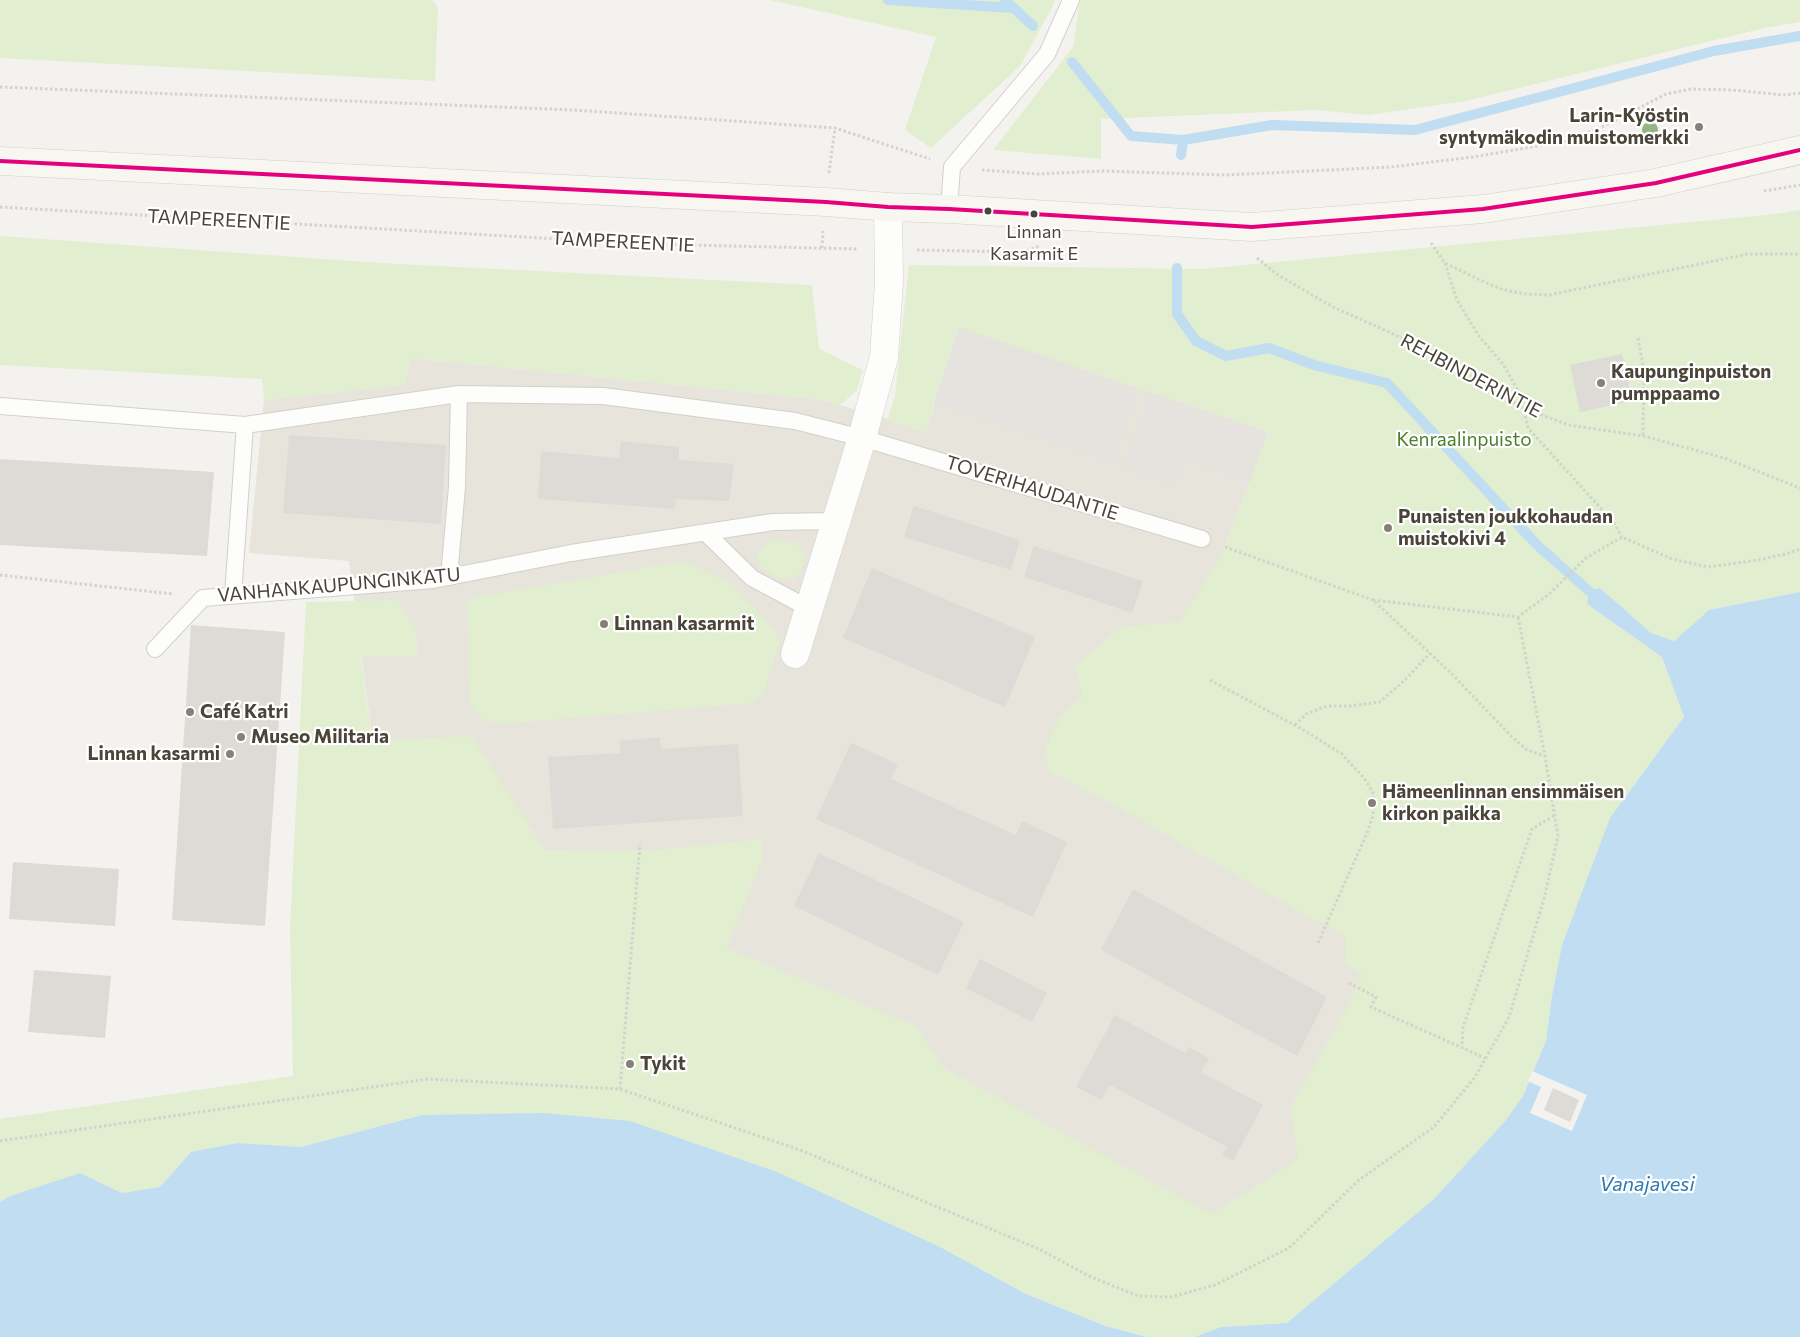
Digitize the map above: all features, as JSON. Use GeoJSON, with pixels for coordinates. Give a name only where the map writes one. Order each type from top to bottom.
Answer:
{"type":"FeatureCollection","features":[{"type":"Feature","properties":{"kind":"main road"},"geometry":{"type":"LineString","coordinates":[[0,161],[826,202],[1252,227],[1483,208],[1656,183],[1800,150]]}},
{"type":"Feature","properties":{"kind":"street"},"geometry":{"type":"LineString","coordinates":[[795,654],[862,438],[884,357],[889,282],[888,207]]}},
{"type":"Feature","properties":{"kind":"lane"},"geometry":{"type":"LineString","coordinates":[[949,209],[952,166],[1047,54],[1071,0]]}},
{"type":"Feature","properties":{"kind":"lane"},"geometry":{"type":"LineString","coordinates":[[449,577],[457,487],[459,394]]}},
{"type":"Feature","properties":{"kind":"lane","name":"TOVERIHAUDANTIE"},"geometry":{"type":"LineString","coordinates":[[0,406],[245,425],[459,394],[604,396],[795,421],[862,438],[1202,539]]}},
{"type":"Feature","properties":{"kind":"lane"},"geometry":{"type":"LineString","coordinates":[[233,595],[245,425]]}},
{"type":"Feature","properties":{"kind":"lane","name":"VANHANKAUPUNGINKATU"},"geometry":{"type":"LineString","coordinates":[[203,598],[433,580],[571,553],[773,522],[836,521]]}},
{"type":"Feature","properties":{"kind":"lane"},"geometry":{"type":"LineString","coordinates":[[706,532],[752,578],[810,608]]}},
{"type":"Feature","properties":{"kind":"lane"},"geometry":{"type":"LineString","coordinates":[[155,649],[203,598]]}},
{"type":"Feature","properties":{"kind":"path"},"geometry":{"type":"LineString","coordinates":[[0,87],[574,110],[835,128],[952,166],[1037,174],[1103,171],[1226,175],[1391,168],[1473,158],[1567,141],[1602,127],[1666,94],[1691,89],[1784,94],[1800,93]]}},
{"type":"Feature","properties":{"kind":"path","name":"TAMPEREENTIE"},"geometry":{"type":"LineString","coordinates":[[0,207],[646,244],[1023,252],[1044,245]]}},
{"type":"Feature","properties":{"kind":"path"},"geometry":{"type":"LineString","coordinates":[[1428,239],[1445,263],[1457,300],[1479,336],[1503,364],[1520,394],[1528,428],[1614,523],[1622,537],[1672,559],[1708,567],[1758,560],[1800,549]]}},
{"type":"Feature","properties":{"kind":"path","name":"REHBINDERINTIE"},"geometry":{"type":"LineString","coordinates":[[1252,253],[1278,275],[1333,307],[1427,349],[1523,408],[1569,425],[1643,436],[1724,458],[1800,488]]}},
{"type":"Feature","properties":{"kind":"path"},"geometry":{"type":"LineString","coordinates":[[1445,263],[1504,290],[1526,294],[1549,294],[1748,254],[1800,254]]}},
{"type":"Feature","properties":{"kind":"path"},"geometry":{"type":"LineString","coordinates":[[1638,338],[1644,371],[1643,436]]}},
{"type":"Feature","properties":{"kind":"path"},"geometry":{"type":"LineString","coordinates":[[1202,539],[1373,600],[1518,618],[1549,594],[1586,558],[1622,537]]}},
{"type":"Feature","properties":{"kind":"path","name":"VANHANKAUPUNGINKATU"},"geometry":{"type":"LineString","coordinates":[[0,575],[203,598]]}},
{"type":"Feature","properties":{"kind":"path"},"geometry":{"type":"LineString","coordinates":[[1373,600],[1451,673],[1512,737],[1527,750],[1545,756]]}},
{"type":"Feature","properties":{"kind":"path"},"geometry":{"type":"LineString","coordinates":[[0,1141],[428,1079],[620,1089],[800,1150],[1039,1249],[1089,1276],[1138,1296],[1171,1297],[1215,1285],[1289,1248],[1359,1180],[1434,1127],[1475,1076],[1509,1017],[1544,899],[1558,836],[1545,756],[1518,618]]}},
{"type":"Feature","properties":{"kind":"path"},"geometry":{"type":"LineString","coordinates":[[1295,725],[1306,714],[1327,706],[1350,706],[1380,702],[1407,678],[1430,653]]}},
{"type":"Feature","properties":{"kind":"path"},"geometry":{"type":"LineString","coordinates":[[1210,680],[1295,725],[1342,754],[1364,778],[1373,793],[1373,816],[1367,833],[1318,942]]}},
{"type":"Feature","properties":{"kind":"path"},"geometry":{"type":"LineString","coordinates":[[1462,1049],[1463,1027],[1532,828],[1555,815]]}},
{"type":"Feature","properties":{"kind":"path"},"geometry":{"type":"LineString","coordinates":[[620,1089],[640,844]]}},
{"type":"Feature","properties":{"kind":"path"},"geometry":{"type":"LineString","coordinates":[[1348,983],[1376,998],[1372,1007],[1485,1058]]}},
{"type":"Feature","properties":{"kind":"shaded area"},"geometry":{"type":"Polygon","coordinates":[[[959,327],[1268,432],[1219,563],[1447,716],[1309,1153],[1211,1215],[943,1068],[915,1026],[726,948],[498,906],[377,775],[349,561],[249,553],[264,400],[404,385],[411,358],[819,399],[888,419],[925,433],[959,327]]]}},
{"type":"Feature","properties":{"kind":"shaded area"},"geometry":{"type":"Polygon","coordinates":[[[959,327],[1139,389],[1114,464],[934,403],[959,327]]]}},
{"type":"Feature","properties":{"kind":"shaded area"},"geometry":{"type":"Polygon","coordinates":[[[1150,392],[1268,432],[1249,484],[1184,460],[1175,486],[1123,470],[1150,392]]]}},
{"type":"Feature","properties":{"kind":"green space"},"geometry":{"type":"Polygon","coordinates":[[[0,0],[432,0],[438,7],[435,81],[0,58],[0,0]]]}},
{"type":"Feature","properties":{"kind":"green space"},"geometry":{"type":"Polygon","coordinates":[[[770,0],[1055,0],[1020,66],[931,148],[905,130],[936,37],[770,0]]]}},
{"type":"Feature","properties":{"kind":"green space"},"geometry":{"type":"Polygon","coordinates":[[[1080,0],[1800,0],[1800,22],[1764,28],[1466,101],[1369,115],[1315,110],[1101,119],[1101,159],[993,150],[1073,47],[1080,0]]]}},
{"type":"Feature","properties":{"kind":"green space","name":"Kenraalinpuisto"},"geometry":{"type":"Polygon","coordinates":[[[1800,210],[1800,592],[1709,610],[1674,641],[1651,633],[1600,588],[1587,604],[1662,657],[1684,717],[1610,818],[1562,945],[1546,1041],[1523,1096],[1506,1120],[1434,1199],[1287,1323],[1221,1327],[1195,1337],[1147,1337],[1107,1326],[1026,1294],[940,1247],[422,1115],[301,1147],[237,1143],[191,1152],[160,1187],[122,1193],[80,1173],[10,1196],[0,1202],[0,1119],[293,1076],[290,928],[306,602],[398,600],[417,635],[417,657],[361,657],[372,741],[471,736],[545,850],[647,851],[762,839],[762,860],[726,948],[916,1026],[943,1068],[1212,1214],[1298,1160],[1291,1106],[1347,1008],[1362,975],[1346,964],[1345,935],[1305,915],[1111,803],[1050,772],[1044,754],[1055,726],[1065,712],[1082,697],[1075,666],[1122,627],[1180,622],[1223,553],[1268,432],[959,328],[925,433],[888,419],[895,395],[909,265],[1203,269],[1776,214],[1800,210]]]}},
{"type":"Feature","properties":{"kind":"green space"},"geometry":{"type":"Polygon","coordinates":[[[0,236],[380,263],[812,285],[819,349],[863,370],[857,390],[840,405],[819,399],[411,358],[404,385],[264,400],[262,379],[0,365],[0,236]]]}},
{"type":"Feature","properties":{"kind":"green space"},"geometry":{"type":"Polygon","coordinates":[[[783,540],[796,542],[806,555],[801,571],[793,580],[778,578],[761,567],[757,555],[767,543],[783,540]]]}},
{"type":"Feature","properties":{"kind":"green space"},"geometry":{"type":"Polygon","coordinates":[[[684,561],[734,585],[773,629],[780,643],[763,694],[752,703],[501,724],[482,720],[469,700],[468,599],[684,561]]]}},
{"type":"Feature","properties":{"kind":"water","name":"Vanajavesi"},"geometry":{"type":"Polygon","coordinates":[[[1600,588],[1651,633],[1674,641],[1709,610],[1800,592],[1800,1337],[1195,1337],[1221,1327],[1287,1323],[1434,1199],[1506,1120],[1523,1096],[1546,1041],[1562,945],[1610,818],[1684,717],[1662,657],[1587,604],[1589,591],[1600,588]]]}},
{"type":"Feature","properties":{"kind":"water"},"geometry":{"type":"Polygon","coordinates":[[[544,1113],[630,1121],[777,1172],[940,1247],[1026,1294],[1106,1326],[1147,1337],[0,1337],[0,1202],[10,1196],[80,1173],[122,1193],[160,1187],[191,1152],[237,1143],[301,1147],[422,1115],[544,1113]]]}},
{"type":"Feature","properties":{"kind":"pier"},"geometry":{"type":"Polygon","coordinates":[[[1532,1071],[1587,1095],[1572,1131],[1530,1113],[1541,1087],[1528,1081],[1532,1071]]]}},
{"type":"Feature","properties":{"kind":"building","name":"Kaupunginpuiston pumppaamo"},"geometry":{"type":"Polygon","coordinates":[[[1622,354],[1632,401],[1580,412],[1570,365],[1622,354]]]}},
{"type":"Feature","properties":{"kind":"building"},"geometry":{"type":"Polygon","coordinates":[[[289,435],[446,445],[441,524],[283,513],[289,435]]]}},
{"type":"Feature","properties":{"kind":"building"},"geometry":{"type":"Polygon","coordinates":[[[621,441],[679,447],[679,460],[734,464],[729,501],[676,499],[675,509],[538,499],[541,451],[619,458],[621,441]]]}},
{"type":"Feature","properties":{"kind":"building"},"geometry":{"type":"Polygon","coordinates":[[[0,459],[214,472],[207,556],[0,545],[0,459]]]}},
{"type":"Feature","properties":{"kind":"building"},"geometry":{"type":"Polygon","coordinates":[[[914,506],[1020,540],[1011,570],[904,537],[914,506]]]}},
{"type":"Feature","properties":{"kind":"building"},"geometry":{"type":"Polygon","coordinates":[[[1034,546],[1143,581],[1132,613],[1024,577],[1034,546]]]}},
{"type":"Feature","properties":{"kind":"building"},"geometry":{"type":"Polygon","coordinates":[[[872,568],[1035,637],[1005,707],[843,638],[872,568]]]}},
{"type":"Feature","properties":{"kind":"building","name":"Linnan kasarmi"},"geometry":{"type":"Polygon","coordinates":[[[191,625],[285,632],[265,926],[172,920],[191,625]]]}},
{"type":"Feature","properties":{"kind":"building"},"geometry":{"type":"Polygon","coordinates":[[[660,737],[661,749],[738,744],[743,816],[553,829],[548,757],[621,753],[619,741],[660,737]]]}},
{"type":"Feature","properties":{"kind":"building"},"geometry":{"type":"Polygon","coordinates":[[[851,743],[898,764],[891,779],[1016,835],[1022,821],[1067,842],[1033,917],[816,819],[851,743]]]}},
{"type":"Feature","properties":{"kind":"building"},"geometry":{"type":"Polygon","coordinates":[[[819,853],[964,922],[938,975],[794,906],[819,853]]]}},
{"type":"Feature","properties":{"kind":"building"},"geometry":{"type":"Polygon","coordinates":[[[13,862],[119,869],[115,926],[9,919],[13,862]]]}},
{"type":"Feature","properties":{"kind":"building"},"geometry":{"type":"Polygon","coordinates":[[[1133,889],[1327,997],[1297,1056],[1101,950],[1133,889]]]}},
{"type":"Feature","properties":{"kind":"building"},"geometry":{"type":"Polygon","coordinates":[[[980,959],[1047,993],[1032,1022],[966,988],[980,959]]]}},
{"type":"Feature","properties":{"kind":"building"},"geometry":{"type":"Polygon","coordinates":[[[34,970],[111,976],[105,1038],[28,1032],[34,970]]]}},
{"type":"Feature","properties":{"kind":"building"},"geometry":{"type":"Polygon","coordinates":[[[1115,1015],[1185,1053],[1189,1047],[1209,1058],[1201,1072],[1263,1105],[1233,1161],[1222,1155],[1227,1147],[1110,1085],[1101,1100],[1076,1087],[1115,1015]]]}},
{"type":"Feature","properties":{"kind":"building"},"geometry":{"type":"Polygon","coordinates":[[[1553,1088],[1579,1100],[1570,1122],[1544,1110],[1553,1088]]]}},
{"type":"Feature","properties":{"kind":"waterway"},"geometry":{"type":"LineString","coordinates":[[888,0],[1014,8]]}},
{"type":"Feature","properties":{"kind":"waterway"},"geometry":{"type":"LineString","coordinates":[[1005,0],[1033,26]]}},
{"type":"Feature","properties":{"kind":"waterway"},"geometry":{"type":"LineString","coordinates":[[1183,140],[1272,125],[1415,130],[1714,51],[1800,36]]}},
{"type":"Feature","properties":{"kind":"waterway"},"geometry":{"type":"LineString","coordinates":[[1072,62],[1131,136],[1183,140],[1181,155]]}},
{"type":"Feature","properties":{"kind":"waterway"},"geometry":{"type":"LineString","coordinates":[[1177,268],[1177,314],[1196,341],[1226,356],[1269,348],[1314,365],[1387,383],[1536,544],[1589,591]]}},
{"type":"Feature","properties":{"kind":"transit line"},"geometry":{"type":"LineString","coordinates":[[0,161],[826,202],[1252,227],[1483,209],[1656,183],[1800,150]]}},
{"type":"Feature","properties":{"kind":"place","name":"Larin-Kyöstin syntymäkodin muistomerkki"},"geometry":{"type":"Point","coordinates":[1699,127]}},
{"type":"Feature","properties":{"kind":"place","name":"Linnan Kasarmit E"},"geometry":{"type":"Point","coordinates":[1034,214]}},
{"type":"Feature","properties":{"kind":"place","name":"Kaupunginpuiston pumppaamo"},"geometry":{"type":"Point","coordinates":[1601,383]}},
{"type":"Feature","properties":{"kind":"place","name":"Punaisten joukkohaudan muistokivi 4"},"geometry":{"type":"Point","coordinates":[1388,528]}},
{"type":"Feature","properties":{"kind":"place","name":"Linnan kasarmit"},"geometry":{"type":"Point","coordinates":[604,624]}},
{"type":"Feature","properties":{"kind":"place","name":"Café Katri"},"geometry":{"type":"Point","coordinates":[190,712]}},
{"type":"Feature","properties":{"kind":"place","name":"Museo Militaria"},"geometry":{"type":"Point","coordinates":[241,737]}},
{"type":"Feature","properties":{"kind":"place","name":"Linnan kasarmi"},"geometry":{"type":"Point","coordinates":[230,754]}},
{"type":"Feature","properties":{"kind":"place","name":"Hämeenlinnan ensimmäisen kirkon paikka"},"geometry":{"type":"Point","coordinates":[1372,803]}},
{"type":"Feature","properties":{"kind":"place","name":"Tykit"},"geometry":{"type":"Point","coordinates":[630,1064]}}]}
